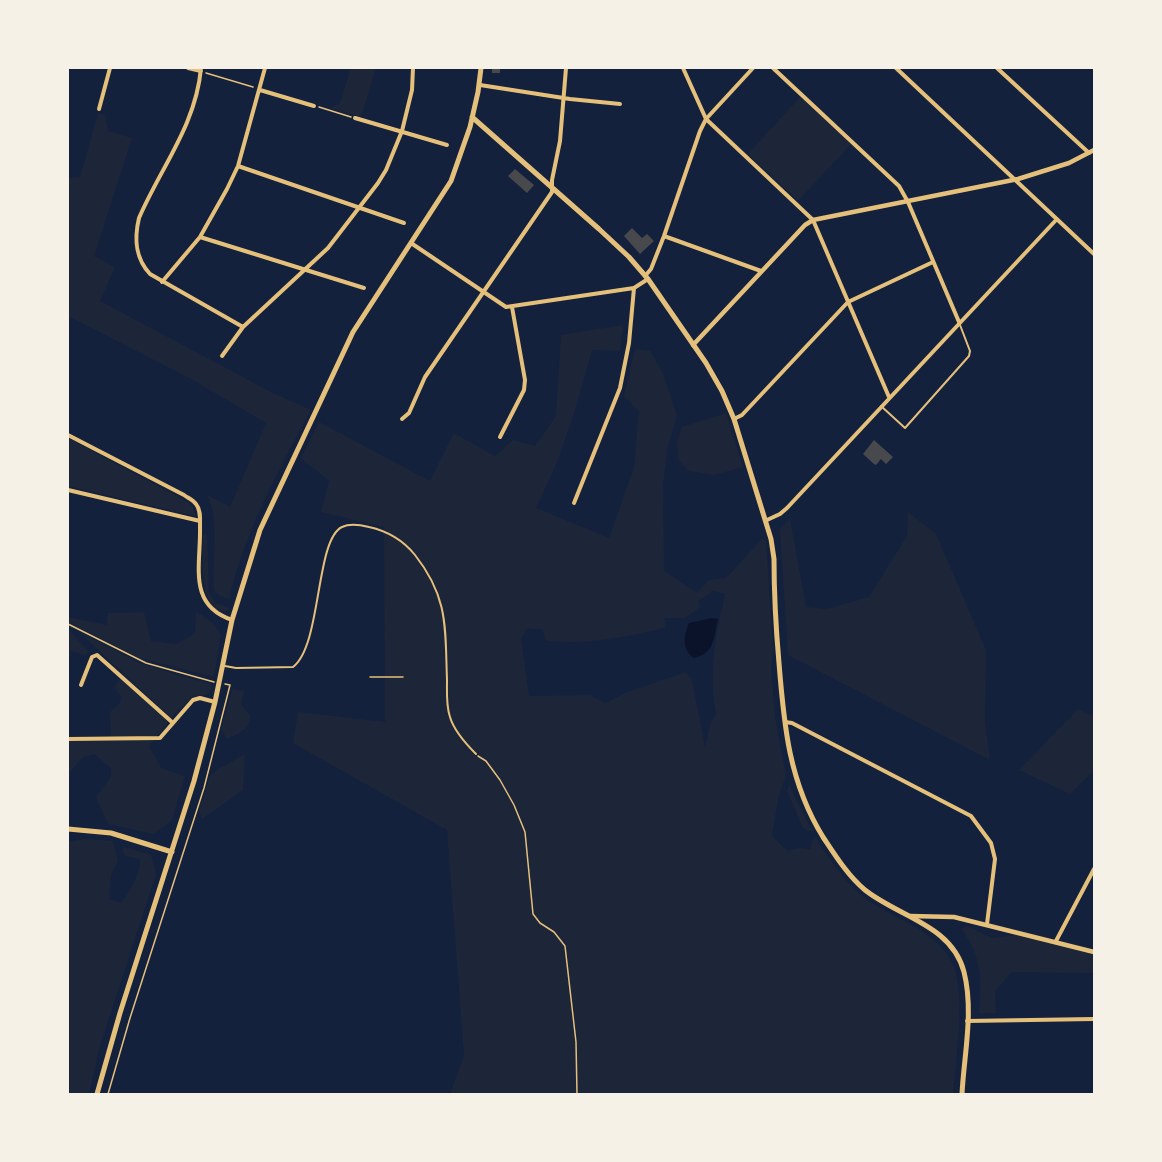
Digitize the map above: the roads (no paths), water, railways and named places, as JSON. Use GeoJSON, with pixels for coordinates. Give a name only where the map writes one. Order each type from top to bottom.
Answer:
{"type":"FeatureCollection","features":[{"type":"Feature","properties":{"kind":"main road"},"geometry":{"type":"LineString","coordinates":[[97,1095],[120,1013],[194,781],[215,702],[232,620],[260,530],[353,332],[451,181],[472,117],[480,85],[481,68]]}},
{"type":"Feature","properties":{"kind":"main road"},"geometry":{"type":"LineString","coordinates":[[472,117],[629,256],[647,277],[716,378],[734,418],[767,520],[774,559],[778,648],[785,722],[789,753],[798,788],[824,838],[860,886],[941,937],[957,957],[966,983],[967,1021],[962,1095]]}},
{"type":"Feature","properties":{"kind":"main road"},"geometry":{"type":"LineString","coordinates":[[68,830],[111,833],[172,852]]}},
{"type":"Feature","properties":{"kind":"street"},"geometry":{"type":"LineString","coordinates":[[99,109],[110,68]]}},
{"type":"Feature","properties":{"kind":"street"},"geometry":{"type":"LineString","coordinates":[[188,68],[201,69],[196,100],[175,151],[147,201],[136,230],[136,246],[142,264],[150,274],[243,327]]}},
{"type":"Feature","properties":{"kind":"street"},"geometry":{"type":"LineString","coordinates":[[162,282],[200,237],[238,166],[265,68]]}},
{"type":"Feature","properties":{"kind":"street"},"geometry":{"type":"LineString","coordinates":[[222,356],[243,327],[306,271],[328,248],[386,170],[402,131],[412,90],[413,68]]}},
{"type":"Feature","properties":{"kind":"street"},"geometry":{"type":"LineString","coordinates":[[402,419],[409,413],[425,377],[552,192],[552,180],[560,141],[566,68]]}},
{"type":"Feature","properties":{"kind":"street"},"geometry":{"type":"LineString","coordinates":[[683,68],[706,119],[813,220],[889,397]]}},
{"type":"Feature","properties":{"kind":"street"},"geometry":{"type":"LineString","coordinates":[[411,243],[506,307],[634,288],[647,277],[651,269],[706,119],[753,68]]}},
{"type":"Feature","properties":{"kind":"street"},"geometry":{"type":"LineString","coordinates":[[774,68],[894,180],[908,202],[959,322]]}},
{"type":"Feature","properties":{"kind":"street"},"geometry":{"type":"LineString","coordinates":[[896,68],[1095,254]]}},
{"type":"Feature","properties":{"kind":"street"},"geometry":{"type":"LineString","coordinates":[[997,68],[1089,153]]}},
{"type":"Feature","properties":{"kind":"street"},"geometry":{"type":"LineString","coordinates":[[480,85],[620,104]]}},
{"type":"Feature","properties":{"kind":"street"},"geometry":{"type":"LineString","coordinates":[[260,90],[314,106]]}},
{"type":"Feature","properties":{"kind":"street"},"geometry":{"type":"LineString","coordinates":[[355,118],[447,145]]}},
{"type":"Feature","properties":{"kind":"street"},"geometry":{"type":"LineString","coordinates":[[693,345],[805,225],[813,220],[1015,179],[1069,163],[1095,150]]}},
{"type":"Feature","properties":{"kind":"street"},"geometry":{"type":"LineString","coordinates":[[238,166],[404,224]]}},
{"type":"Feature","properties":{"kind":"street"},"geometry":{"type":"LineString","coordinates":[[767,520],[783,512],[1057,219]]}},
{"type":"Feature","properties":{"kind":"street"},"geometry":{"type":"LineString","coordinates":[[664,236],[761,271]]}},
{"type":"Feature","properties":{"kind":"street"},"geometry":{"type":"LineString","coordinates":[[200,237],[364,288]]}},
{"type":"Feature","properties":{"kind":"street"},"geometry":{"type":"LineString","coordinates":[[734,418],[742,415],[848,302],[933,262]]}},
{"type":"Feature","properties":{"kind":"street"},"geometry":{"type":"LineString","coordinates":[[574,503],[620,388],[629,343],[634,288]]}},
{"type":"Feature","properties":{"kind":"street"},"geometry":{"type":"LineString","coordinates":[[500,436],[524,390],[525,380],[512,307]]}},
{"type":"Feature","properties":{"kind":"street"},"geometry":{"type":"LineString","coordinates":[[68,435],[184,495],[197,506],[200,521],[202,597],[214,611],[232,620]]}},
{"type":"Feature","properties":{"kind":"street"},"geometry":{"type":"LineString","coordinates":[[68,490],[200,521]]}},
{"type":"Feature","properties":{"kind":"street"},"geometry":{"type":"LineString","coordinates":[[81,685],[92,657],[98,655],[173,723]]}},
{"type":"Feature","properties":{"kind":"street"},"geometry":{"type":"LineString","coordinates":[[68,739],[160,738],[195,699],[215,702]]}},
{"type":"Feature","properties":{"kind":"street"},"geometry":{"type":"LineString","coordinates":[[785,722],[792,723],[972,816],[991,843],[995,859],[987,924]]}},
{"type":"Feature","properties":{"kind":"street"},"geometry":{"type":"LineString","coordinates":[[1056,941],[1095,869]]}},
{"type":"Feature","properties":{"kind":"street"},"geometry":{"type":"LineString","coordinates":[[910,916],[943,916],[987,924],[1095,951]]}},
{"type":"Feature","properties":{"kind":"street"},"geometry":{"type":"LineString","coordinates":[[967,1021],[1095,1019]]}},
{"type":"Feature","properties":{"kind":"lane"},"geometry":{"type":"LineString","coordinates":[[881,406],[905,428],[969,356],[970,351],[959,322]]}},
{"type":"Feature","properties":{"kind":"lane"},"geometry":{"type":"LineString","coordinates":[[223,666],[236,668],[293,667],[299,663],[309,641],[326,558],[334,536],[340,527],[346,525],[377,529],[402,542],[433,580],[447,633],[446,674],[450,716],[466,744],[476,754]]}}]}
